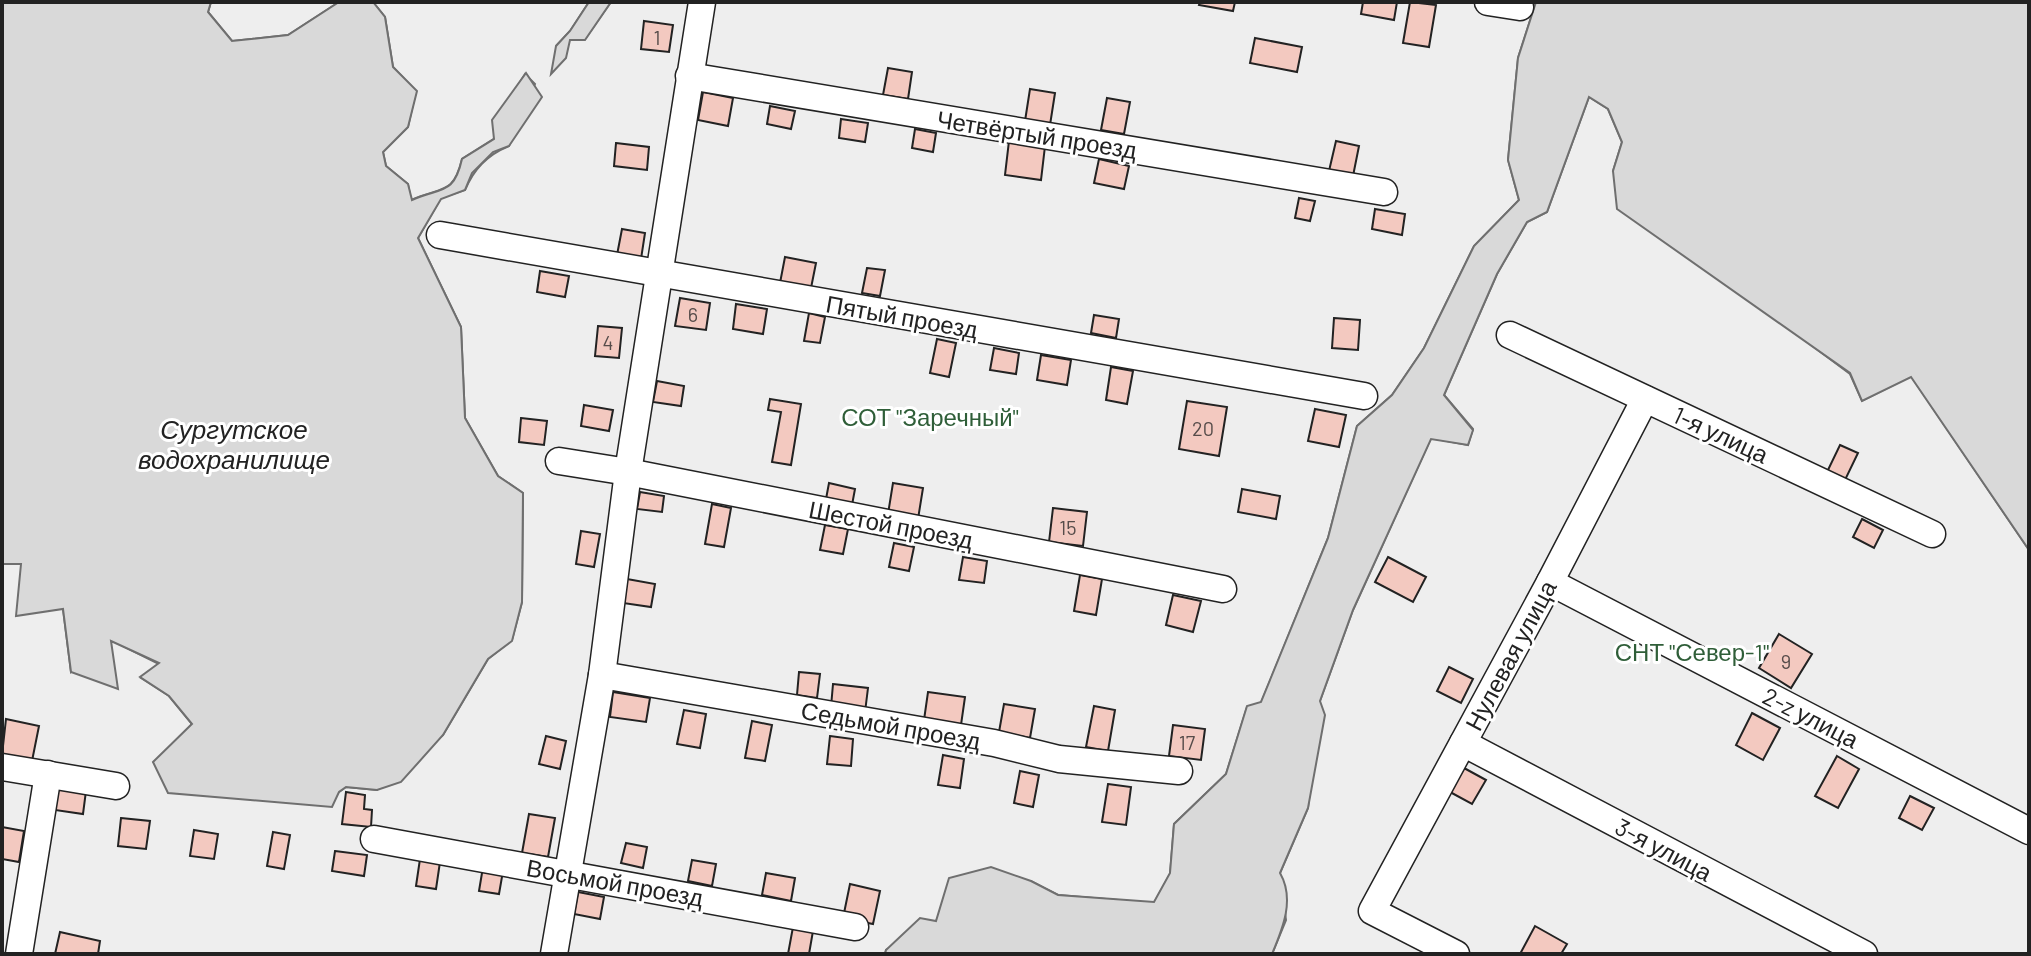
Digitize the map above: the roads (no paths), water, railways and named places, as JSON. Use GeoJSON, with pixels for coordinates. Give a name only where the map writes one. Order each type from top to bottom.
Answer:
{"type":"FeatureCollection","features":[{"type":"Feature","properties":{"kind":"street"},"geometry":{"type":"LineString","coordinates":[[554,954],[602,675],[628,472],[702,2]]}},
{"type":"Feature","properties":{"kind":"street"},"geometry":{"type":"LineString","coordinates":[[1488,2],[1520,7]]}},
{"type":"Feature","properties":{"kind":"street","name":"Четвёртый проезд"},"geometry":{"type":"LineString","coordinates":[[689,76],[1384,192]]}},
{"type":"Feature","properties":{"kind":"street","name":"Пятый проезд"},"geometry":{"type":"LineString","coordinates":[[440,235],[1364,396]]}},
{"type":"Feature","properties":{"kind":"street","name":"1-я улица"},"geometry":{"type":"LineString","coordinates":[[1510,335],[1932,534]]}},
{"type":"Feature","properties":{"kind":"street","name":"Нулевая улица"},"geometry":{"type":"LineString","coordinates":[[1456,954],[1372,911],[1645,399]]}},
{"type":"Feature","properties":{"kind":"street","name":"Шестой проезд"},"geometry":{"type":"LineString","coordinates":[[559,461],[1223,589]]}},
{"type":"Feature","properties":{"kind":"street","name":"2-z улица"},"geometry":{"type":"LineString","coordinates":[[1550,582],[2029,831]]}},
{"type":"Feature","properties":{"kind":"street","name":"Седьмой проезд"},"geometry":{"type":"LineString","coordinates":[[602,675],[994,743],[1059,759],[1179,771]]}},
{"type":"Feature","properties":{"kind":"street","name":"3-я улица"},"geometry":{"type":"LineString","coordinates":[[1463,743],[1864,954]]}},
{"type":"Feature","properties":{"kind":"street"},"geometry":{"type":"LineString","coordinates":[[2,767],[116,786]]}},
{"type":"Feature","properties":{"kind":"street"},"geometry":{"type":"LineString","coordinates":[[19,954],[48,774]]}},
{"type":"Feature","properties":{"kind":"street","name":"Восьмой проезд"},"geometry":{"type":"LineString","coordinates":[[374,839],[855,927]]}},
{"type":"Feature","properties":{"kind":"water","name":"Сургутское водохранилище"},"geometry":{"type":"Polygon","coordinates":[[[2,2],[211,2],[208,12],[232,41],[288,35],[339,2],[373,2],[385,17],[393,67],[417,91],[408,127],[383,152],[386,166],[408,184],[412,200],[451,184],[462,159],[494,139],[492,120],[526,73],[542,97],[509,146],[493,152],[472,173],[465,190],[441,199],[418,238],[461,327],[465,418],[498,476],[523,493],[522,602],[512,641],[488,659],[443,735],[401,782],[377,790],[346,787],[339,792],[332,807],[168,793],[153,762],[192,724],[169,696],[140,677],[159,663],[111,641],[118,689],[71,672],[63,609],[16,616],[21,564],[2,564],[2,2]]]}},
{"type":"Feature","properties":{"kind":"water"},"geometry":{"type":"Polygon","coordinates":[[[589,2],[611,2],[585,40],[570,40],[566,58],[551,74],[556,46],[589,2]]]}},
{"type":"Feature","properties":{"kind":"water"},"geometry":{"type":"Polygon","coordinates":[[[1536,2],[2029,2],[2029,550],[1911,377],[1862,401],[1850,373],[1617,209],[1613,171],[1622,142],[1608,109],[1589,97],[1547,212],[1527,222],[1497,274],[1444,395],[1473,430],[1468,445],[1431,439],[1353,610],[1320,701],[1325,715],[1308,808],[1280,873],[1287,893],[1286,914],[1272,954],[885,954],[920,918],[936,921],[949,878],[991,867],[1031,881],[1058,895],[1154,902],[1170,873],[1174,824],[1226,774],[1247,706],[1261,702],[1328,538],[1357,426],[1392,395],[1424,348],[1474,246],[1519,200],[1508,160],[1518,58],[1536,2]]]}},
{"type":"Feature","properties":{"kind":"park label","name":"СОТ \"Заречный\""},"geometry":{"type":"Point","coordinates":[930,416]}},
{"type":"Feature","properties":{"kind":"park label","name":"СНТ \"Север-1\""},"geometry":{"type":"Point","coordinates":[1692,651]}}]}
